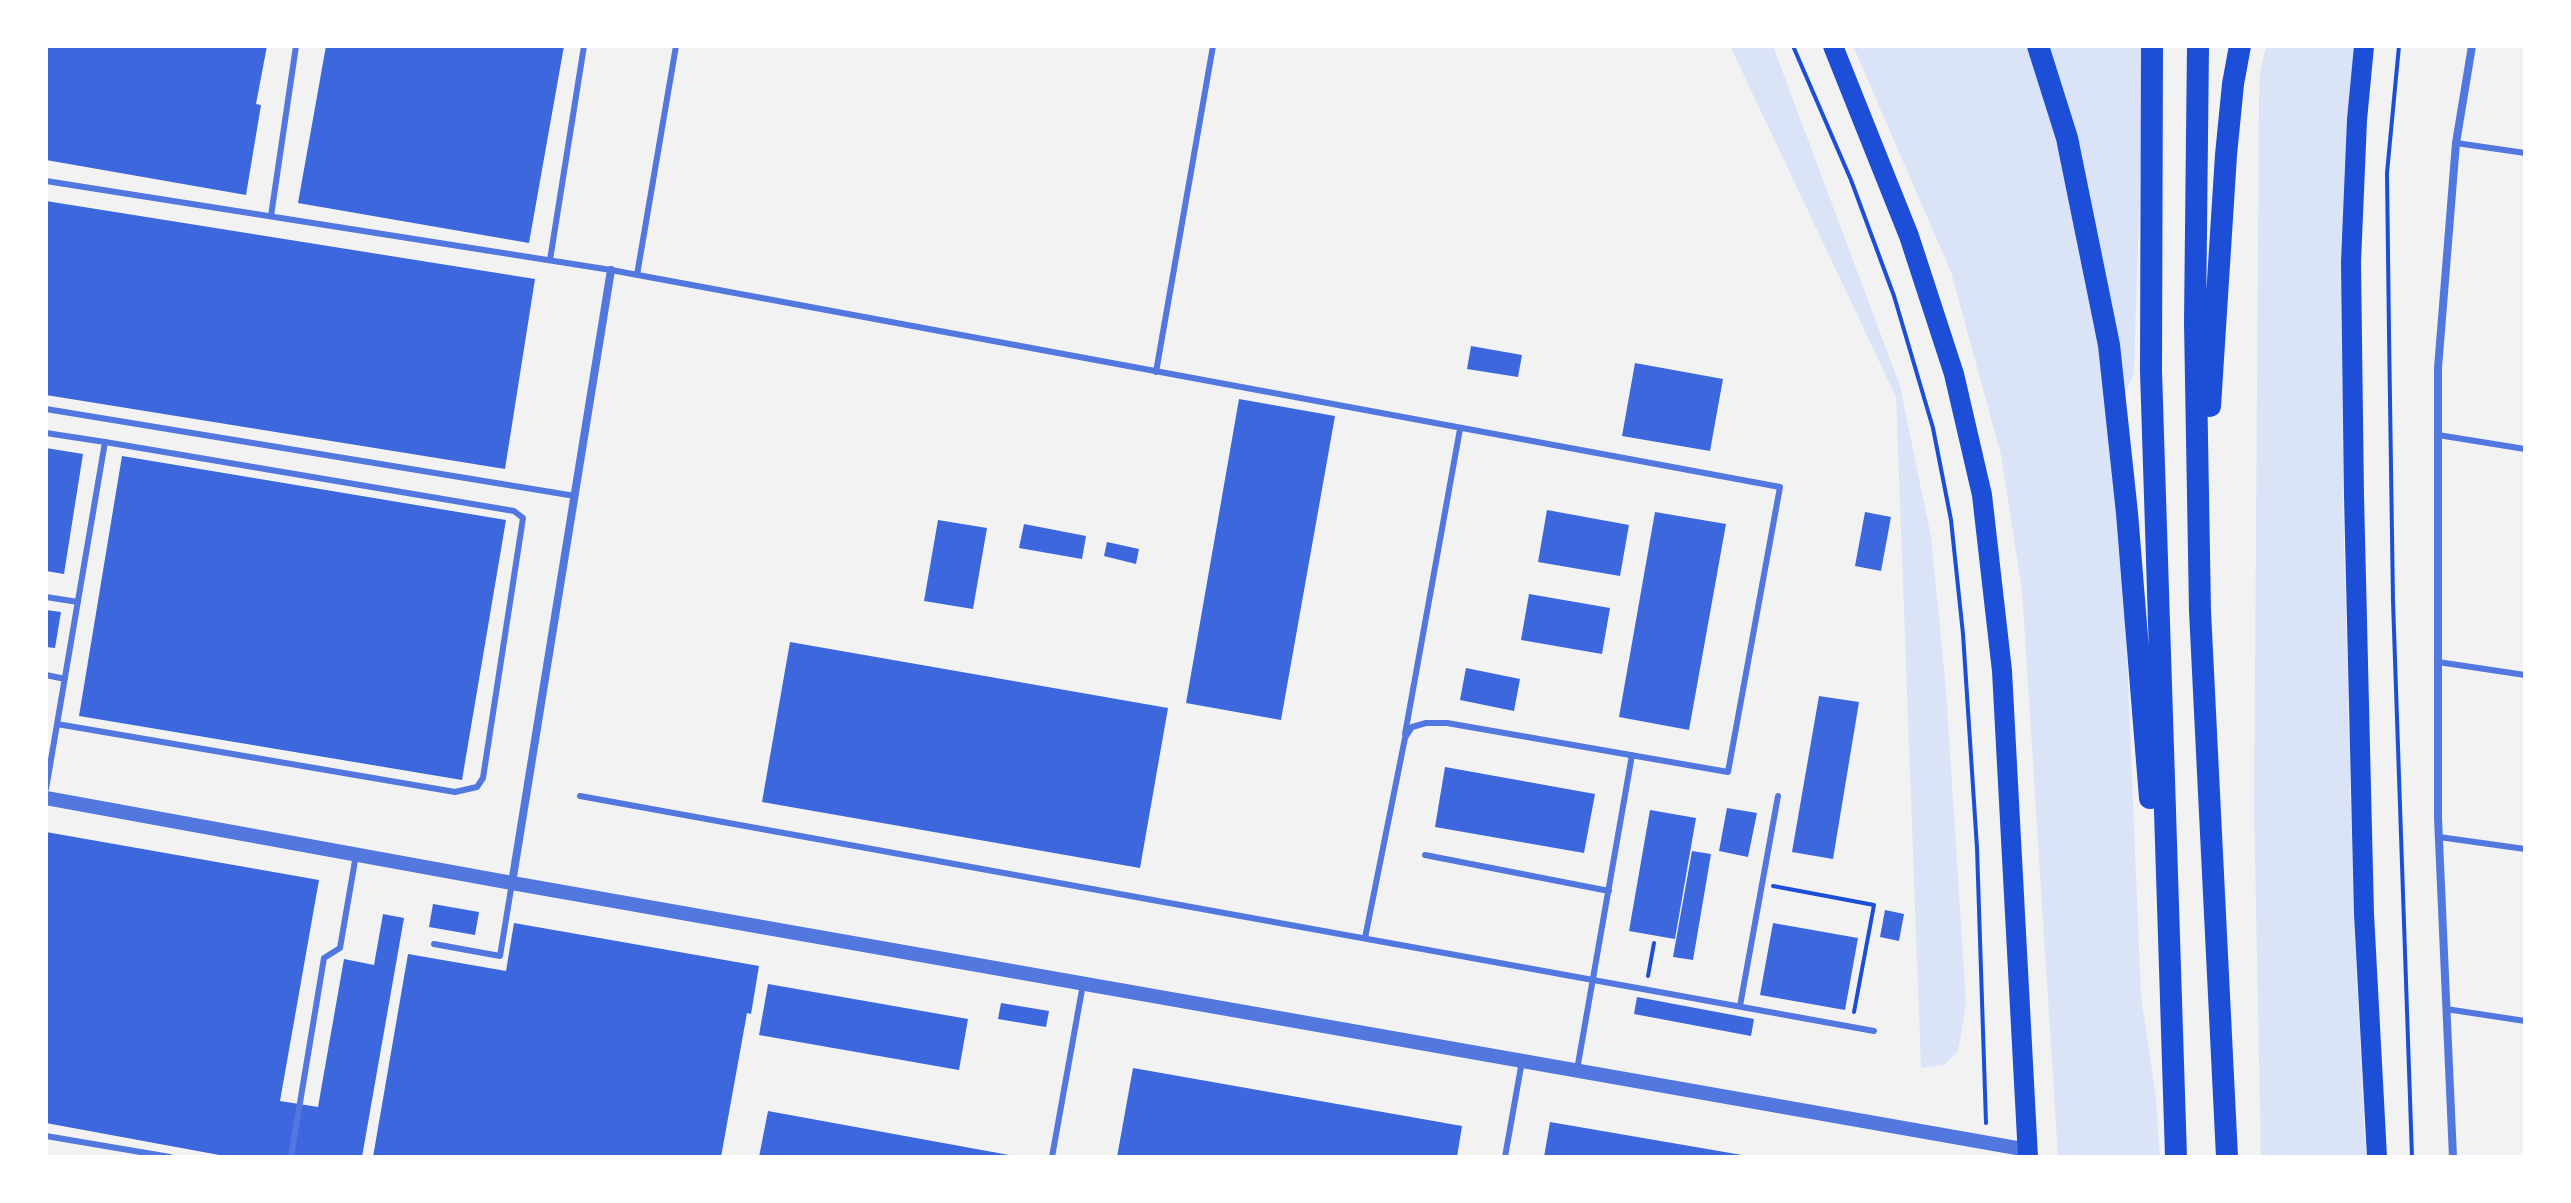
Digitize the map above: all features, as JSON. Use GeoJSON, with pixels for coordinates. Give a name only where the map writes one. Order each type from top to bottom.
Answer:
{"type":"FeatureCollection","features":[{"type":"Feature","properties":{"kind":"highway"},"geometry":{"type":"LineString","coordinates":[[2038,46],[2067,138],[2109,345],[2127,513],[2173,1098]]}},
{"type":"Feature","properties":{"kind":"highway"},"geometry":{"type":"LineString","coordinates":[[2152,46],[2151,371],[2176,1157]]}},
{"type":"Feature","properties":{"kind":"highway"},"geometry":{"type":"LineString","coordinates":[[2198,46],[2195,322],[2200,611],[2227,1157]]}},
{"type":"Feature","properties":{"kind":"highway"},"geometry":{"type":"LineString","coordinates":[[2200,611],[2217,268],[2233,84],[2240,46]]}},
{"type":"Feature","properties":{"kind":"main road"},"geometry":{"type":"LineString","coordinates":[[1833,46],[1914,249],[1954,374],[1982,495],[2002,671],[2028,1153]]}},
{"type":"Feature","properties":{"kind":"main road"},"geometry":{"type":"LineString","coordinates":[[2364,46],[2357,120],[2351,278],[2364,914],[2377,1157]]}},
{"type":"Feature","properties":{"kind":"street"},"geometry":{"type":"LineString","coordinates":[[2453,1157],[2439,837],[2438,368],[2456,143],[2472,46]]}},
{"type":"Feature","properties":{"kind":"street"},"geometry":{"type":"LineString","coordinates":[[512,883],[611,270]]}},
{"type":"Feature","properties":{"kind":"street"},"geometry":{"type":"LineString","coordinates":[[46,798],[1987,1143],[2028,1153]]}},
{"type":"Feature","properties":{"kind":"lane"},"geometry":{"type":"LineString","coordinates":[[271,216],[296,46]]}},
{"type":"Feature","properties":{"kind":"lane"},"geometry":{"type":"LineString","coordinates":[[550,260],[584,46]]}},
{"type":"Feature","properties":{"kind":"lane"},"geometry":{"type":"LineString","coordinates":[[637,275],[676,46]]}},
{"type":"Feature","properties":{"kind":"lane"},"geometry":{"type":"LineString","coordinates":[[1156,372],[1213,46]]}},
{"type":"Feature","properties":{"kind":"lane"},"geometry":{"type":"LineString","coordinates":[[2456,143],[2525,153]]}},
{"type":"Feature","properties":{"kind":"lane"},"geometry":{"type":"LineString","coordinates":[[46,181],[611,270],[1780,487],[1728,772],[1447,723],[1412,727],[1405,738]]}},
{"type":"Feature","properties":{"kind":"lane"},"geometry":{"type":"LineString","coordinates":[[46,409],[575,496]]}},
{"type":"Feature","properties":{"kind":"lane"},"geometry":{"type":"LineString","coordinates":[[1365,938],[1405,738],[1460,429]]}},
{"type":"Feature","properties":{"kind":"lane"},"geometry":{"type":"LineString","coordinates":[[46,433],[514,511],[523,518],[483,778],[477,787],[455,792],[57,724]]}},
{"type":"Feature","properties":{"kind":"lane"},"geometry":{"type":"LineString","coordinates":[[2438,435],[2525,449]]}},
{"type":"Feature","properties":{"kind":"lane"},"geometry":{"type":"LineString","coordinates":[[46,789],[105,442]]}},
{"type":"Feature","properties":{"kind":"lane"},"geometry":{"type":"LineString","coordinates":[[46,597],[78,602]]}},
{"type":"Feature","properties":{"kind":"lane"},"geometry":{"type":"LineString","coordinates":[[2438,662],[2525,675]]}},
{"type":"Feature","properties":{"kind":"lane"},"geometry":{"type":"LineString","coordinates":[[46,675],[65,679]]}},
{"type":"Feature","properties":{"kind":"lane"},"geometry":{"type":"LineString","coordinates":[[1577,1070],[1632,755]]}},
{"type":"Feature","properties":{"kind":"lane"},"geometry":{"type":"LineString","coordinates":[[580,796],[1874,1031]]}},
{"type":"Feature","properties":{"kind":"lane"},"geometry":{"type":"LineString","coordinates":[[1740,1006],[1778,796]]}},
{"type":"Feature","properties":{"kind":"lane"},"geometry":{"type":"LineString","coordinates":[[2439,837],[2525,849]]}},
{"type":"Feature","properties":{"kind":"lane"},"geometry":{"type":"LineString","coordinates":[[291,1157],[324,958],[340,948],[356,855]]}},
{"type":"Feature","properties":{"kind":"lane"},"geometry":{"type":"LineString","coordinates":[[1425,855],[1609,891]]}},
{"type":"Feature","properties":{"kind":"lane"},"geometry":{"type":"LineString","coordinates":[[434,944],[500,956],[512,883]]}},
{"type":"Feature","properties":{"kind":"lane"},"geometry":{"type":"LineString","coordinates":[[1052,1157],[1083,984]]}},
{"type":"Feature","properties":{"kind":"lane"},"geometry":{"type":"LineString","coordinates":[[2446,1009],[2525,1021]]}},
{"type":"Feature","properties":{"kind":"lane"},"geometry":{"type":"LineString","coordinates":[[1505,1157],[1522,1061]]}},
{"type":"Feature","properties":{"kind":"lane"},"geometry":{"type":"LineString","coordinates":[[46,1136],[170,1157]]}},
{"type":"Feature","properties":{"kind":"path"},"geometry":{"type":"LineString","coordinates":[[1793,46],[1851,180],[1894,296],[1933,428],[1951,520],[1963,634],[1977,848],[1987,1143]]}},
{"type":"Feature","properties":{"kind":"path"},"geometry":{"type":"LineString","coordinates":[[2399,46],[2387,173],[2388,318],[2393,601],[2412,1157]]}},
{"type":"Feature","properties":{"kind":"path"},"geometry":{"type":"LineString","coordinates":[[1762,884],[1874,905],[1852,1026]]}},
{"type":"Feature","properties":{"kind":"path"},"geometry":{"type":"LineString","coordinates":[[1646,989],[1654,943]]}},
{"type":"Feature","properties":{"kind":"shaded area"},"geometry":{"type":"Polygon","coordinates":[[[1730,46],[1773,46],[1900,386],[1931,537],[1946,689],[1966,1004],[1958,1051],[1944,1065],[1921,1068],[1896,397],[1730,46]]]}},
{"type":"Feature","properties":{"kind":"shaded area"},"geometry":{"type":"Polygon","coordinates":[[[1853,46],[2144,46],[2134,373],[2110,428],[2122,537],[2141,995],[2156,1098],[2160,1157],[2058,1157],[2022,591],[2001,455],[1951,272],[1853,46]]]}},
{"type":"Feature","properties":{"kind":"shaded area"},"geometry":{"type":"Polygon","coordinates":[[[2266,46],[2355,46],[2349,100],[2343,503],[2354,928],[2366,1157],[2261,1157],[2254,811],[2259,101],[2260,73],[2266,46]]]}},
{"type":"Feature","properties":{"kind":"building"},"geometry":{"type":"Polygon","coordinates":[[[46,46],[267,46],[256,104],[261,105],[246,195],[46,160],[46,46]]]}},
{"type":"Feature","properties":{"kind":"building"},"geometry":{"type":"Polygon","coordinates":[[[326,46],[564,46],[529,243],[298,203],[326,46]]]}},
{"type":"Feature","properties":{"kind":"building"},"geometry":{"type":"Polygon","coordinates":[[[46,201],[535,279],[505,469],[46,395],[46,201]]]}},
{"type":"Feature","properties":{"kind":"building"},"geometry":{"type":"Polygon","coordinates":[[[1471,346],[1522,355],[1518,377],[1467,369],[1471,346]]]}},
{"type":"Feature","properties":{"kind":"building"},"geometry":{"type":"Polygon","coordinates":[[[1635,363],[1723,379],[1710,451],[1622,436],[1635,363]]]}},
{"type":"Feature","properties":{"kind":"building"},"geometry":{"type":"Polygon","coordinates":[[[1239,399],[1335,416],[1281,720],[1186,703],[1239,399]]]}},
{"type":"Feature","properties":{"kind":"building"},"geometry":{"type":"Polygon","coordinates":[[[46,448],[83,454],[64,574],[46,571],[46,448]]]}},
{"type":"Feature","properties":{"kind":"building"},"geometry":{"type":"Polygon","coordinates":[[[122,456],[506,520],[462,780],[79,716],[122,456]]]}},
{"type":"Feature","properties":{"kind":"building"},"geometry":{"type":"Polygon","coordinates":[[[1547,510],[1629,525],[1620,576],[1538,562],[1547,510]]]}},
{"type":"Feature","properties":{"kind":"building"},"geometry":{"type":"Polygon","coordinates":[[[1655,512],[1726,524],[1689,730],[1619,717],[1655,512]]]}},
{"type":"Feature","properties":{"kind":"building"},"geometry":{"type":"Polygon","coordinates":[[[1865,512],[1891,517],[1881,571],[1855,566],[1865,512]]]}},
{"type":"Feature","properties":{"kind":"building"},"geometry":{"type":"Polygon","coordinates":[[[938,520],[987,528],[973,609],[924,601],[938,520]]]}},
{"type":"Feature","properties":{"kind":"building"},"geometry":{"type":"Polygon","coordinates":[[[1024,524],[1086,536],[1082,559],[1019,548],[1024,524]]]}},
{"type":"Feature","properties":{"kind":"building"},"geometry":{"type":"Polygon","coordinates":[[[1107,542],[1139,549],[1136,564],[1104,556],[1107,542]]]}},
{"type":"Feature","properties":{"kind":"building"},"geometry":{"type":"Polygon","coordinates":[[[1529,594],[1610,608],[1602,654],[1521,640],[1529,594]]]}},
{"type":"Feature","properties":{"kind":"building"},"geometry":{"type":"Polygon","coordinates":[[[46,610],[61,612],[55,648],[46,647],[46,610]]]}},
{"type":"Feature","properties":{"kind":"building"},"geometry":{"type":"Polygon","coordinates":[[[790,642],[1168,708],[1140,868],[762,802],[790,642]]]}},
{"type":"Feature","properties":{"kind":"building"},"geometry":{"type":"Polygon","coordinates":[[[1466,668],[1520,679],[1514,711],[1460,700],[1466,668]]]}},
{"type":"Feature","properties":{"kind":"building"},"geometry":{"type":"Polygon","coordinates":[[[1819,696],[1859,702],[1833,859],[1792,852],[1819,696]]]}},
{"type":"Feature","properties":{"kind":"building"},"geometry":{"type":"Polygon","coordinates":[[[1445,767],[1595,794],[1584,853],[1435,827],[1445,767]]]}},
{"type":"Feature","properties":{"kind":"building"},"geometry":{"type":"Polygon","coordinates":[[[1727,808],[1757,813],[1748,857],[1719,851],[1727,808]]]}},
{"type":"Feature","properties":{"kind":"building"},"geometry":{"type":"Polygon","coordinates":[[[1650,810],[1696,818],[1675,939],[1629,931],[1650,810]]]}},
{"type":"Feature","properties":{"kind":"building"},"geometry":{"type":"Polygon","coordinates":[[[46,832],[319,880],[280,1101],[318,1107],[344,959],[374,965],[383,914],[404,918],[362,1157],[230,1157],[46,1123],[46,832]]]}},
{"type":"Feature","properties":{"kind":"building"},"geometry":{"type":"Polygon","coordinates":[[[1692,851],[1711,854],[1693,960],[1673,957],[1692,851]]]}},
{"type":"Feature","properties":{"kind":"building"},"geometry":{"type":"Polygon","coordinates":[[[433,904],[479,912],[475,935],[429,927],[433,904]]]}},
{"type":"Feature","properties":{"kind":"building"},"geometry":{"type":"Polygon","coordinates":[[[1885,910],[1904,914],[1899,941],[1880,937],[1885,910]]]}},
{"type":"Feature","properties":{"kind":"building"},"geometry":{"type":"Polygon","coordinates":[[[514,923],[759,966],[751,1014],[747,1013],[721,1157],[373,1157],[408,954],[506,971],[514,923]]]}},
{"type":"Feature","properties":{"kind":"building"},"geometry":{"type":"Polygon","coordinates":[[[1773,923],[1858,938],[1845,1010],[1760,995],[1773,923]]]}},
{"type":"Feature","properties":{"kind":"building"},"geometry":{"type":"Polygon","coordinates":[[[768,984],[968,1019],[959,1070],[759,1035],[768,984]]]}},
{"type":"Feature","properties":{"kind":"building"},"geometry":{"type":"Polygon","coordinates":[[[1637,997],[1754,1019],[1751,1036],[1634,1014],[1637,997]]]}},
{"type":"Feature","properties":{"kind":"building"},"geometry":{"type":"Polygon","coordinates":[[[1001,1003],[1049,1011],[1046,1027],[998,1019],[1001,1003]]]}},
{"type":"Feature","properties":{"kind":"building"},"geometry":{"type":"Polygon","coordinates":[[[1133,1068],[1462,1126],[1457,1157],[1117,1157],[1133,1068]]]}},
{"type":"Feature","properties":{"kind":"building"},"geometry":{"type":"Polygon","coordinates":[[[768,1111],[1009,1155],[1009,1157],[759,1157],[768,1111]]]}},
{"type":"Feature","properties":{"kind":"building"},"geometry":{"type":"Polygon","coordinates":[[[1550,1122],[1742,1155],[1544,1157],[1550,1122]]]}}]}
